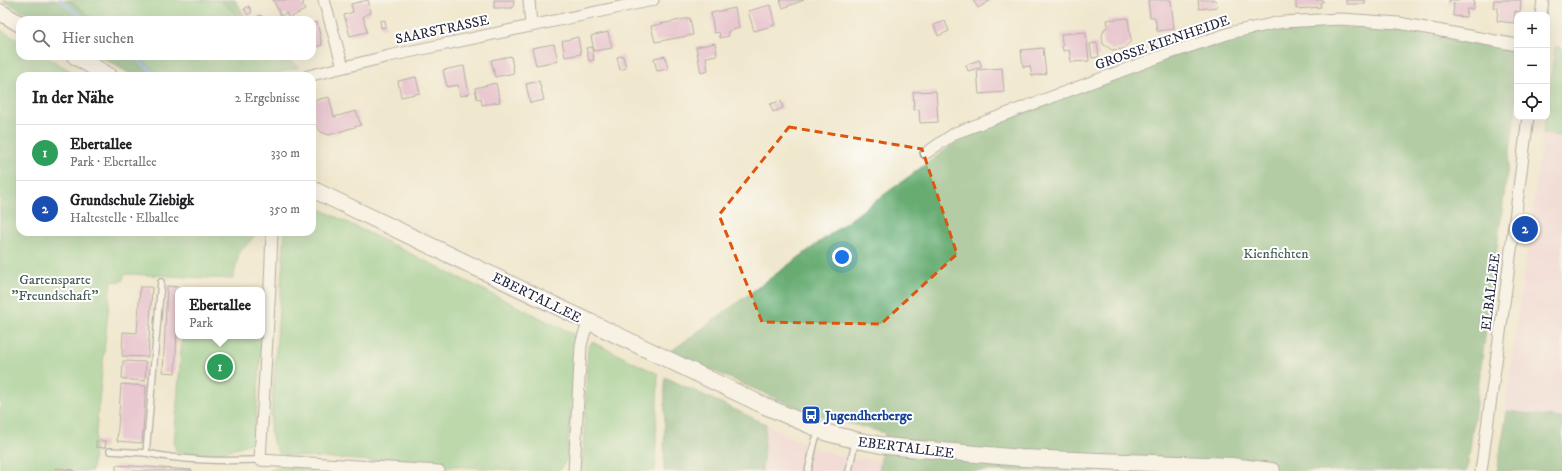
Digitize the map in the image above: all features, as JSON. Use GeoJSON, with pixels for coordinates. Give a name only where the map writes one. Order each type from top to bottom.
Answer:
{"type":"FeatureCollection","features":[{"type":"Feature","properties":{"kind":"street"},"geometry":{"type":"LineString","coordinates":[[324,0],[343,67]]}},
{"type":"Feature","properties":{"kind":"street"},"geometry":{"type":"LineString","coordinates":[[529,0],[531,26]]}},
{"type":"Feature","properties":{"kind":"street","name":"SAARSTRASSE"},"geometry":{"type":"LineString","coordinates":[[316,74],[653,0]]}},
{"type":"Feature","properties":{"kind":"street"},"geometry":{"type":"LineString","coordinates":[[1541,12],[1543,0]]}},
{"type":"Feature","properties":{"kind":"street"},"geometry":{"type":"LineString","coordinates":[[0,12],[16,22]]}},
{"type":"Feature","properties":{"kind":"street","name":"GROSSE KIENHEIDE"},"geometry":{"type":"LineString","coordinates":[[926,153],[955,133],[1167,54],[1233,32],[1282,22],[1341,19],[1399,23],[1514,44]]}},
{"type":"Feature","properties":{"kind":"street"},"geometry":{"type":"LineString","coordinates":[[82,60],[102,72]]}},
{"type":"Feature","properties":{"kind":"street","name":"ELBALLEE"},"geometry":{"type":"LineString","coordinates":[[1481,471],[1528,120]]}},
{"type":"Feature","properties":{"kind":"street","name":"EBERTALLEE"},"geometry":{"type":"LineString","coordinates":[[316,191],[765,406],[820,430],[855,440],[893,447],[975,455],[1102,462],[1231,466],[1272,471]]}},
{"type":"Feature","properties":{"kind":"street"},"geometry":{"type":"LineString","coordinates":[[272,236],[260,460],[440,471]]}},
{"type":"Feature","properties":{"kind":"street","name":"EBERTALLEE"},"geometry":{"type":"LineString","coordinates":[[574,471],[582,345],[584,334],[589,322]]}},
{"type":"Feature","properties":{"kind":"lane"},"geometry":{"type":"LineString","coordinates":[[146,453],[161,282]]}},
{"type":"Feature","properties":{"kind":"lane"},"geometry":{"type":"LineString","coordinates":[[808,471],[815,442],[820,430]]}},
{"type":"Feature","properties":{"kind":"lane"},"geometry":{"type":"LineString","coordinates":[[849,471],[855,440]]}},
{"type":"Feature","properties":{"kind":"lane"},"geometry":{"type":"LineString","coordinates":[[110,451],[146,453],[172,458],[222,461],[260,460]]}},
{"type":"Feature","properties":{"kind":"highlighted area"},"geometry":{"type":"Polygon","coordinates":[[[789,127],[922,149],[957,254],[881,324],[762,322],[719,215],[789,127]]]}},
{"type":"Feature","properties":{"kind":"shaded area"},"geometry":{"type":"Polygon","coordinates":[[[1543,134],[1562,136],[1562,418],[1507,411],[1506,402],[1543,134]]]}},
{"type":"Feature","properties":{"kind":"shaded area"},"geometry":{"type":"Polygon","coordinates":[[[766,424],[813,448],[850,459],[880,460],[879,471],[762,471],[766,424]]]}},
{"type":"Feature","properties":{"kind":"green space"},"geometry":{"type":"Polygon","coordinates":[[[2,0],[70,0],[89,16],[29,16],[2,0]]]}},
{"type":"Feature","properties":{"kind":"green space"},"geometry":{"type":"Polygon","coordinates":[[[70,0],[220,0],[238,16],[89,16],[70,0]]]}},
{"type":"Feature","properties":{"kind":"green space"},"geometry":{"type":"Polygon","coordinates":[[[220,0],[235,0],[245,16],[238,16],[220,0]]]}},
{"type":"Feature","properties":{"kind":"green space","name":"Kienfichten"},"geometry":{"type":"Polygon","coordinates":[[[1282,24],[1397,29],[1514,50],[1514,120],[1467,471],[879,471],[885,433],[807,412],[670,352],[971,131],[1163,59],[1282,24]]]}},
{"type":"Feature","properties":{"kind":"green space","name":"Gartensparte \"Freundschaft\""},"geometry":{"type":"Polygon","coordinates":[[[0,30],[16,39],[16,60],[52,60],[72,72],[16,72],[16,236],[254,236],[239,253],[233,279],[125,274],[122,281],[111,282],[92,471],[0,471],[0,30]]]}},
{"type":"Feature","properties":{"kind":"green space"},"geometry":{"type":"Polygon","coordinates":[[[1555,47],[1562,47],[1562,136],[1543,134],[1545,120],[1550,120],[1550,83],[1555,47]]]}},
{"type":"Feature","properties":{"kind":"green space"},"geometry":{"type":"Polygon","coordinates":[[[106,60],[142,60],[156,72],[127,72],[106,60]]]}},
{"type":"Feature","properties":{"kind":"green space"},"geometry":{"type":"Polygon","coordinates":[[[142,60],[288,60],[299,67],[281,72],[156,72],[142,60]]]}},
{"type":"Feature","properties":{"kind":"green space"},"geometry":{"type":"Polygon","coordinates":[[[316,207],[573,334],[576,346],[567,459],[561,469],[556,471],[527,471],[280,455],[274,445],[270,430],[285,236],[316,236],[316,207]]]}},
{"type":"Feature","properties":{"kind":"green space"},"geometry":{"type":"Polygon","coordinates":[[[182,339],[262,339],[254,442],[214,455],[177,453],[174,444],[182,339]]]}},
{"type":"Feature","properties":{"kind":"green space"},"geometry":{"type":"Polygon","coordinates":[[[592,342],[658,374],[655,471],[582,471],[588,348],[592,342]]]}},
{"type":"Feature","properties":{"kind":"green space"},"geometry":{"type":"Polygon","coordinates":[[[665,377],[766,424],[762,471],[664,471],[665,377]]]}},
{"type":"Feature","properties":{"kind":"green space"},"geometry":{"type":"Polygon","coordinates":[[[1507,411],[1562,418],[1562,471],[1497,471],[1507,411]]]}},
{"type":"Feature","properties":{"kind":"green space"},"geometry":{"type":"Polygon","coordinates":[[[278,466],[358,471],[268,471],[278,466]]]}},
{"type":"Feature","properties":{"kind":"building"},"geometry":{"type":"Polygon","coordinates":[[[273,0],[302,0],[304,3],[302,4],[305,10],[293,16],[288,16],[286,13],[281,16],[273,0]]]}},
{"type":"Feature","properties":{"kind":"building"},"geometry":{"type":"Polygon","coordinates":[[[368,0],[371,13],[363,16],[367,32],[350,36],[344,15],[353,12],[351,4],[368,0]]]}},
{"type":"Feature","properties":{"kind":"building"},"geometry":{"type":"Polygon","coordinates":[[[494,0],[514,0],[513,8],[494,8],[494,0]]]}},
{"type":"Feature","properties":{"kind":"building"},"geometry":{"type":"Polygon","coordinates":[[[780,0],[804,0],[783,8],[780,0]]]}},
{"type":"Feature","properties":{"kind":"building"},"geometry":{"type":"Polygon","coordinates":[[[973,0],[991,0],[978,8],[973,0]]]}},
{"type":"Feature","properties":{"kind":"building"},"geometry":{"type":"Polygon","coordinates":[[[1148,0],[1171,0],[1174,29],[1157,31],[1155,17],[1150,17],[1148,0]]]}},
{"type":"Feature","properties":{"kind":"building"},"geometry":{"type":"Polygon","coordinates":[[[1198,0],[1216,0],[1217,7],[1199,9],[1198,0]]]}},
{"type":"Feature","properties":{"kind":"building"},"geometry":{"type":"Polygon","coordinates":[[[1296,0],[1323,0],[1323,2],[1320,3],[1321,7],[1296,9],[1296,0]]]}},
{"type":"Feature","properties":{"kind":"building"},"geometry":{"type":"Polygon","coordinates":[[[1346,0],[1365,0],[1365,4],[1346,4],[1346,0]]]}},
{"type":"Feature","properties":{"kind":"building"},"geometry":{"type":"Polygon","coordinates":[[[1449,0],[1474,0],[1473,9],[1467,9],[1466,17],[1453,16],[1454,3],[1449,2],[1449,0]]]}},
{"type":"Feature","properties":{"kind":"building"},"geometry":{"type":"Polygon","coordinates":[[[1494,0],[1521,0],[1520,12],[1514,12],[1514,23],[1497,21],[1498,8],[1493,7],[1494,0]]]}},
{"type":"Feature","properties":{"kind":"building"},"geometry":{"type":"Polygon","coordinates":[[[770,5],[775,25],[754,31],[748,11],[770,5]]]}},
{"type":"Feature","properties":{"kind":"building"},"geometry":{"type":"Polygon","coordinates":[[[249,6],[252,12],[248,15],[244,9],[249,6]]]}},
{"type":"Feature","properties":{"kind":"building"},"geometry":{"type":"Polygon","coordinates":[[[735,8],[739,28],[728,31],[729,36],[720,38],[719,32],[714,33],[711,13],[735,8]]]}},
{"type":"Feature","properties":{"kind":"building"},"geometry":{"type":"Polygon","coordinates":[[[690,18],[693,35],[655,42],[651,26],[690,18]]]}},
{"type":"Feature","properties":{"kind":"building"},"geometry":{"type":"Polygon","coordinates":[[[1128,18],[1131,41],[1123,49],[1112,50],[1103,44],[1102,35],[1105,28],[1108,26],[1107,20],[1128,18]]]}},
{"type":"Feature","properties":{"kind":"building"},"geometry":{"type":"Polygon","coordinates":[[[385,20],[386,27],[381,28],[380,21],[385,20]]]}},
{"type":"Feature","properties":{"kind":"building"},"geometry":{"type":"Polygon","coordinates":[[[945,21],[949,31],[938,36],[934,25],[945,21]]]}},
{"type":"Feature","properties":{"kind":"building"},"geometry":{"type":"Polygon","coordinates":[[[316,22],[322,45],[316,47],[316,22]]]}},
{"type":"Feature","properties":{"kind":"building"},"geometry":{"type":"Polygon","coordinates":[[[608,32],[612,48],[594,51],[591,36],[608,32]]]}},
{"type":"Feature","properties":{"kind":"building"},"geometry":{"type":"Polygon","coordinates":[[[1086,32],[1089,61],[1071,62],[1069,50],[1063,51],[1061,34],[1086,32]]]}},
{"type":"Feature","properties":{"kind":"building"},"geometry":{"type":"Polygon","coordinates":[[[578,37],[581,54],[565,57],[562,41],[578,37]]]}},
{"type":"Feature","properties":{"kind":"building"},"geometry":{"type":"Polygon","coordinates":[[[715,43],[717,55],[706,57],[708,71],[701,73],[696,47],[715,43]]]}},
{"type":"Feature","properties":{"kind":"building"},"geometry":{"type":"Polygon","coordinates":[[[1097,43],[1099,57],[1092,58],[1090,44],[1097,43]]]}},
{"type":"Feature","properties":{"kind":"building"},"geometry":{"type":"Polygon","coordinates":[[[554,44],[558,61],[536,65],[532,48],[554,44]]]}},
{"type":"Feature","properties":{"kind":"building"},"geometry":{"type":"Polygon","coordinates":[[[592,47],[594,60],[589,61],[586,48],[592,47]]]}},
{"type":"Feature","properties":{"kind":"building"},"geometry":{"type":"Polygon","coordinates":[[[1043,48],[1046,74],[1032,76],[1030,66],[1023,67],[1021,50],[1043,48]]]}},
{"type":"Feature","properties":{"kind":"building"},"geometry":{"type":"Polygon","coordinates":[[[511,56],[514,73],[495,77],[491,60],[511,56]]]}},
{"type":"Feature","properties":{"kind":"building"},"geometry":{"type":"Polygon","coordinates":[[[623,56],[626,68],[620,70],[617,57],[623,56]]]}},
{"type":"Feature","properties":{"kind":"building"},"geometry":{"type":"Polygon","coordinates":[[[665,56],[668,69],[657,71],[654,58],[665,56]]]}},
{"type":"Feature","properties":{"kind":"building"},"geometry":{"type":"Polygon","coordinates":[[[979,60],[982,67],[968,71],[966,65],[979,60]]]}},
{"type":"Feature","properties":{"kind":"building"},"geometry":{"type":"Polygon","coordinates":[[[464,66],[469,94],[460,96],[458,85],[447,87],[443,70],[464,66]]]}},
{"type":"Feature","properties":{"kind":"building"},"geometry":{"type":"Polygon","coordinates":[[[1002,68],[1004,92],[979,94],[977,70],[1002,68]]]}},
{"type":"Feature","properties":{"kind":"building"},"geometry":{"type":"Polygon","coordinates":[[[416,77],[420,93],[401,97],[398,81],[416,77]]]}},
{"type":"Feature","properties":{"kind":"building"},"geometry":{"type":"Polygon","coordinates":[[[539,81],[544,100],[530,103],[526,84],[539,81]]]}},
{"type":"Feature","properties":{"kind":"building"},"geometry":{"type":"Polygon","coordinates":[[[496,83],[500,102],[482,105],[481,98],[477,99],[475,88],[496,83]]]}},
{"type":"Feature","properties":{"kind":"building"},"geometry":{"type":"Polygon","coordinates":[[[936,91],[938,122],[920,123],[919,109],[914,110],[913,92],[936,91]]]}},
{"type":"Feature","properties":{"kind":"building"},"geometry":{"type":"Polygon","coordinates":[[[329,97],[334,117],[356,111],[361,125],[329,135],[321,132],[316,125],[316,100],[329,97]]]}},
{"type":"Feature","properties":{"kind":"building"},"geometry":{"type":"Polygon","coordinates":[[[781,101],[783,108],[773,112],[770,104],[781,101]]]}},
{"type":"Feature","properties":{"kind":"building"},"geometry":{"type":"Polygon","coordinates":[[[167,286],[179,287],[175,287],[175,339],[177,339],[175,373],[163,372],[167,286]]]}},
{"type":"Feature","properties":{"kind":"building"},"geometry":{"type":"Polygon","coordinates":[[[140,287],[152,287],[148,357],[122,356],[123,332],[137,333],[140,287]]]}},
{"type":"Feature","properties":{"kind":"building"},"geometry":{"type":"Polygon","coordinates":[[[123,361],[146,362],[145,381],[122,379],[123,361]]]}},
{"type":"Feature","properties":{"kind":"building"},"geometry":{"type":"Polygon","coordinates":[[[121,384],[146,386],[142,443],[117,441],[121,384]]]}},
{"type":"Feature","properties":{"kind":"building"},"geometry":{"type":"Polygon","coordinates":[[[96,441],[106,441],[105,448],[96,447],[96,441]]]}},
{"type":"Feature","properties":{"kind":"building"},"geometry":{"type":"Polygon","coordinates":[[[116,465],[192,470],[192,471],[116,471],[116,465]]]}},
{"type":"Feature","properties":{"kind":"building"},"geometry":{"type":"Polygon","coordinates":[[[56,468],[74,470],[74,471],[56,471],[56,468]]]}},
{"type":"Feature","properties":{"kind":"waterway"},"geometry":{"type":"LineString","coordinates":[[60,0],[80,16]]}},
{"type":"Feature","properties":{"kind":"waterway"},"geometry":{"type":"LineString","coordinates":[[138,60],[154,72]]}},
{"type":"Feature","properties":{"kind":"place","name":"Grundschule Ziebigk"},"geometry":{"type":"Point","coordinates":[1525,229]}},
{"type":"Feature","properties":{"kind":"place","name":"Ebertallee"},"geometry":{"type":"Point","coordinates":[220,367]}},
{"type":"Feature","properties":{"kind":"place","name":"Jugendherberge"},"geometry":{"type":"Point","coordinates":[811,415]}}]}
